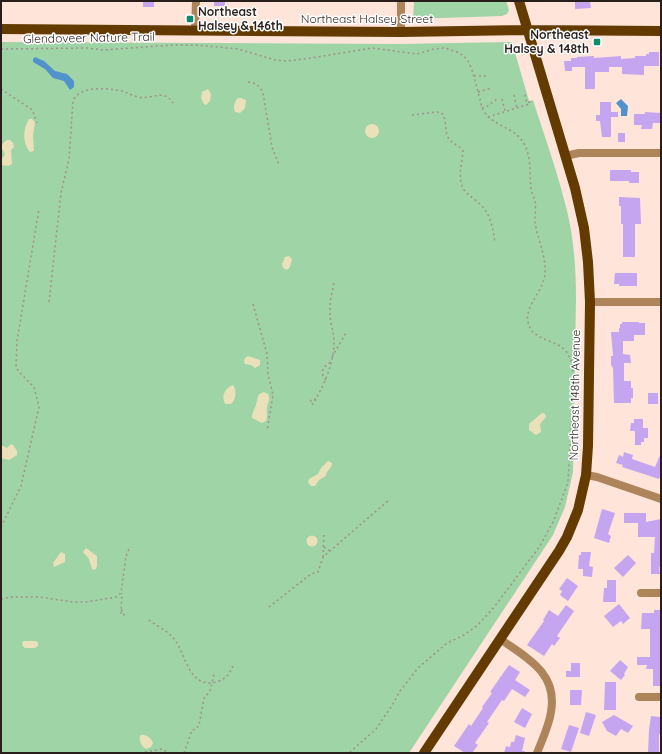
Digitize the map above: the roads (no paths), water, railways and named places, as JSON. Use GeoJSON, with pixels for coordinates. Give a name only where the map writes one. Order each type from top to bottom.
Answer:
{"type":"FeatureCollection","features":[{"type":"Feature","properties":{"kind":"main road","name":"Northeast 148th Avenue"},"geometry":{"type":"LineString","coordinates":[[424,753],[559,551],[567,537],[578,510],[586,475],[588,446],[590,302],[586,240],[577,195],[519,1]]}},
{"type":"Feature","properties":{"kind":"main road","name":"Northeast Halsey Street"},"geometry":{"type":"LineString","coordinates":[[1,29],[401,32],[528,30],[661,31]]}},
{"type":"Feature","properties":{"kind":"street"},"geometry":{"type":"LineString","coordinates":[[195,31],[196,1]]}},
{"type":"Feature","properties":{"kind":"street"},"geometry":{"type":"LineString","coordinates":[[401,1],[401,32]]}},
{"type":"Feature","properties":{"kind":"street"},"geometry":{"type":"LineString","coordinates":[[565,156],[579,153],[661,153]]}},
{"type":"Feature","properties":{"kind":"street"},"geometry":{"type":"LineString","coordinates":[[590,302],[661,302]]}},
{"type":"Feature","properties":{"kind":"street"},"geometry":{"type":"LineString","coordinates":[[586,475],[597,477],[661,499]]}},
{"type":"Feature","properties":{"kind":"street"},"geometry":{"type":"LineString","coordinates":[[640,593],[661,592]]}},
{"type":"Feature","properties":{"kind":"street"},"geometry":{"type":"LineString","coordinates":[[500,639],[540,669],[550,686],[552,704],[551,713],[537,753]]}},
{"type":"Feature","properties":{"kind":"street"},"geometry":{"type":"LineString","coordinates":[[638,697],[661,697]]}},
{"type":"Feature","properties":{"kind":"water"},"geometry":{"type":"Polygon","coordinates":[[[35,57],[44,61],[55,71],[67,74],[74,81],[74,87],[70,90],[64,81],[53,78],[45,69],[33,62],[35,57]]]}},
{"type":"Feature","properties":{"kind":"water"},"geometry":{"type":"Polygon","coordinates":[[[621,99],[628,106],[627,116],[621,116],[621,109],[616,103],[621,99]]]}},
{"type":"Feature","properties":{"kind":"place","name":"Northeast Halsey & 146th"},"geometry":{"type":"Point","coordinates":[190,19]}},
{"type":"Feature","properties":{"kind":"place","name":"Northeast Halsey & 148th"},"geometry":{"type":"Point","coordinates":[597,42]}}]}
